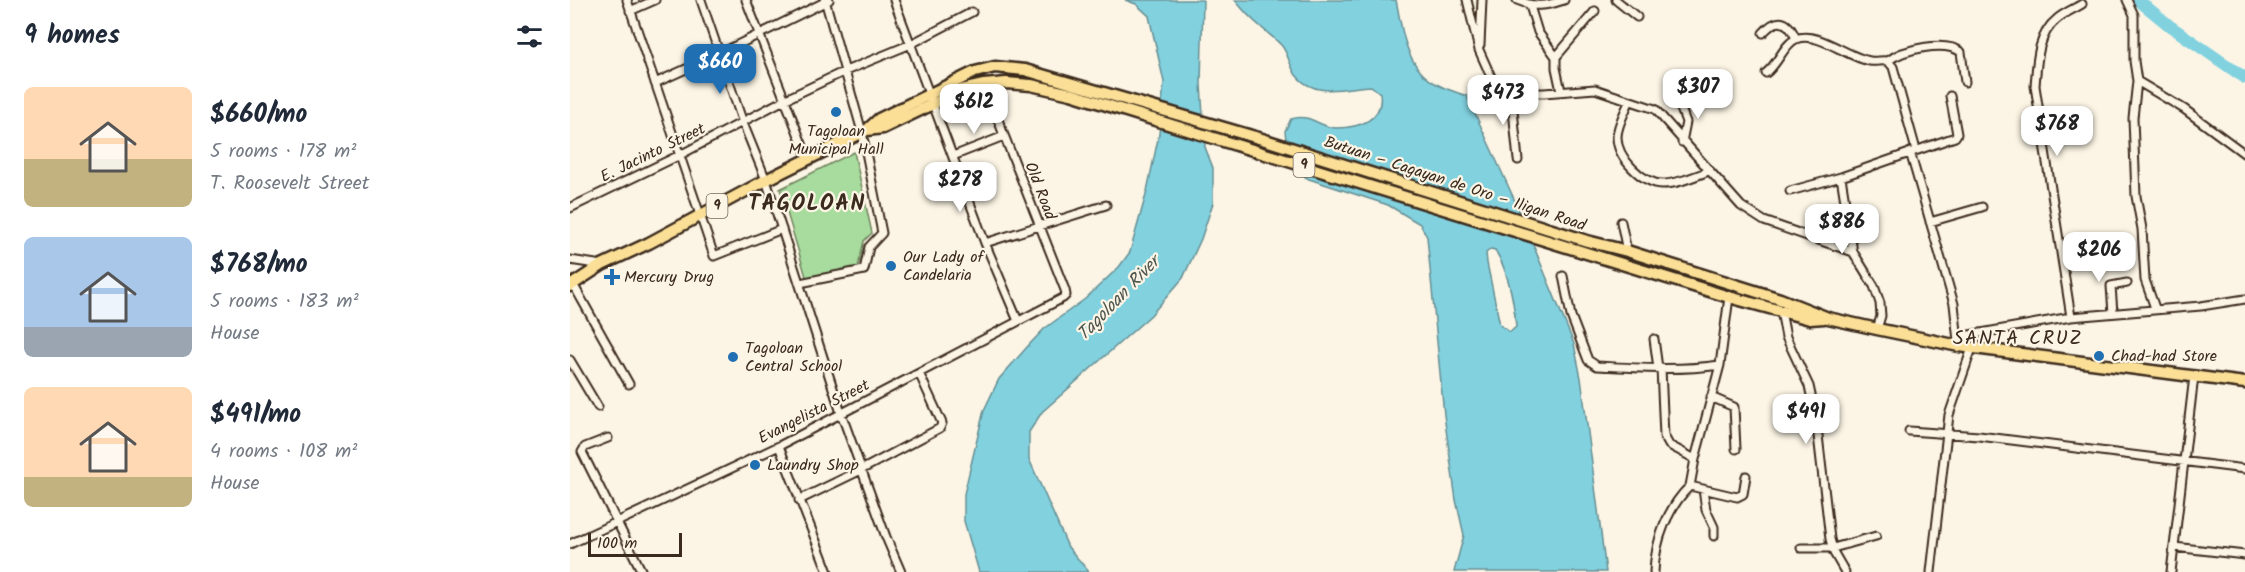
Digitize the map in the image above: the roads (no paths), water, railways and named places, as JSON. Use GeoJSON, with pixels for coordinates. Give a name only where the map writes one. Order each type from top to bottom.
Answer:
{"type":"FeatureCollection","features":[{"type":"Feature","properties":{"kind":"highway","name":"9"},"geometry":{"type":"LineString","coordinates":[[932,99],[975,72],[995,67],[1025,70],[1072,89]]}},
{"type":"Feature","properties":{"kind":"highway","name":"9"},"geometry":{"type":"LineString","coordinates":[[572,285],[602,265],[649,243],[766,180],[864,131],[879,119],[932,99],[995,83],[1072,89]]}},
{"type":"Feature","properties":{"kind":"highway","name":"Butuan – Cagayan de Oro – Iligan Road"},"geometry":{"type":"LineString","coordinates":[[1072,89],[1262,139],[1780,299],[1828,318],[1877,329],[1958,342],[1972,348],[2245,383]]}},
{"type":"Feature","properties":{"kind":"highway","name":"Butuan – Cagayan de Oro – Iligan Road"},"geometry":{"type":"LineString","coordinates":[[1072,89],[1729,297],[1810,319],[1828,318]]}},
{"type":"Feature","properties":{"kind":"street"},"geometry":{"type":"LineString","coordinates":[[627,0],[714,256],[782,229]]}},
{"type":"Feature","properties":{"kind":"street"},"geometry":{"type":"LineString","coordinates":[[630,11],[654,0]]}},
{"type":"Feature","properties":{"kind":"street"},"geometry":{"type":"LineString","coordinates":[[701,0],[743,123],[766,180],[841,413],[901,572]]}},
{"type":"Feature","properties":{"kind":"street"},"geometry":{"type":"LineString","coordinates":[[747,0],[808,159]]}},
{"type":"Feature","properties":{"kind":"street"},"geometry":{"type":"LineString","coordinates":[[655,83],[719,54],[826,0],[843,72],[864,131],[881,236],[869,248],[864,270],[800,283]]}},
{"type":"Feature","properties":{"kind":"street"},"geometry":{"type":"LineString","coordinates":[[894,0],[984,243],[1018,321]]}},
{"type":"Feature","properties":{"kind":"street"},"geometry":{"type":"LineString","coordinates":[[1467,0],[1479,50],[1492,79],[1511,90],[1544,93],[1595,89],[1655,109],[1741,206],[1756,218],[1853,252]]}},
{"type":"Feature","properties":{"kind":"street"},"geometry":{"type":"LineString","coordinates":[[1479,50],[1482,0]]}},
{"type":"Feature","properties":{"kind":"street"},"geometry":{"type":"LineString","coordinates":[[1518,0],[1530,6],[1545,6],[1564,0]]}},
{"type":"Feature","properties":{"kind":"street"},"geometry":{"type":"LineString","coordinates":[[1616,0],[1637,17]]}},
{"type":"Feature","properties":{"kind":"street"},"geometry":{"type":"LineString","coordinates":[[2127,0],[2134,15],[2134,61],[2137,81],[2133,118],[2136,196],[2142,230],[2145,280],[2155,308]]}},
{"type":"Feature","properties":{"kind":"street"},"geometry":{"type":"LineString","coordinates":[[2071,317],[2035,86],[2039,49],[2044,33],[2057,19],[2082,4]]}},
{"type":"Feature","properties":{"kind":"street"},"geometry":{"type":"LineString","coordinates":[[1530,6],[1538,32],[1556,57],[1561,91]]}},
{"type":"Feature","properties":{"kind":"street"},"geometry":{"type":"LineString","coordinates":[[1556,57],[1595,11]]}},
{"type":"Feature","properties":{"kind":"street","name":"E. Jacinto Street"},"geometry":{"type":"LineString","coordinates":[[570,208],[680,155],[784,100],[843,72],[911,44],[972,12]]}},
{"type":"Feature","properties":{"kind":"street"},"geometry":{"type":"LineString","coordinates":[[1763,33],[1769,26],[1778,22],[1785,23],[1796,39]]}},
{"type":"Feature","properties":{"kind":"street"},"geometry":{"type":"LineString","coordinates":[[1766,73],[1779,61],[1789,44],[1796,39],[1809,36],[1870,62],[1888,60],[1904,51],[1917,48],[1955,48],[1961,52],[1965,82]]}},
{"type":"Feature","properties":{"kind":"street"},"geometry":{"type":"LineString","coordinates":[[1888,60],[1893,67],[1930,222],[1954,304],[1958,342],[2071,317],[2155,308],[2201,306],[2245,299]]}},
{"type":"Feature","properties":{"kind":"street"},"geometry":{"type":"LineString","coordinates":[[2137,81],[2184,109],[2245,154]]}},
{"type":"Feature","properties":{"kind":"street"},"geometry":{"type":"LineString","coordinates":[[1511,90],[1518,160]]}},
{"type":"Feature","properties":{"kind":"street"},"geometry":{"type":"LineString","coordinates":[[1790,191],[1841,177],[1956,136],[1950,96]]}},
{"type":"Feature","properties":{"kind":"street","name":"Old Road"},"geometry":{"type":"LineString","coordinates":[[988,97],[1066,295]]}},
{"type":"Feature","properties":{"kind":"street"},"geometry":{"type":"LineString","coordinates":[[1678,101],[1686,122],[1682,142]]}},
{"type":"Feature","properties":{"kind":"street"},"geometry":{"type":"LineString","coordinates":[[1629,102],[1617,141],[1636,173],[1656,183],[1665,184],[1709,171]]}},
{"type":"Feature","properties":{"kind":"street"},"geometry":{"type":"LineString","coordinates":[[953,156],[1004,136]]}},
{"type":"Feature","properties":{"kind":"street"},"geometry":{"type":"LineString","coordinates":[[1841,177],[1853,252],[1874,286],[1880,303],[1881,316],[1877,329]]}},
{"type":"Feature","properties":{"kind":"street"},"geometry":{"type":"LineString","coordinates":[[984,243],[1106,205]]}},
{"type":"Feature","properties":{"kind":"street"},"geometry":{"type":"LineString","coordinates":[[1930,222],[1982,207]]}},
{"type":"Feature","properties":{"kind":"street"},"geometry":{"type":"LineString","coordinates":[[1621,222],[1627,251]]}},
{"type":"Feature","properties":{"kind":"street"},"geometry":{"type":"LineString","coordinates":[[570,260],[602,265]]}},
{"type":"Feature","properties":{"kind":"street"},"geometry":{"type":"LineString","coordinates":[[1563,276],[1571,316],[1588,360],[1597,366],[1698,368],[1720,365]]}},
{"type":"Feature","properties":{"kind":"street"},"geometry":{"type":"LineString","coordinates":[[2113,313],[2111,286],[2127,284]]}},
{"type":"Feature","properties":{"kind":"street"},"geometry":{"type":"LineString","coordinates":[[572,285],[629,384]]}},
{"type":"Feature","properties":{"kind":"street","name":"Evangelista Street"},"geometry":{"type":"LineString","coordinates":[[570,544],[779,446],[1066,295]]}},
{"type":"Feature","properties":{"kind":"street"},"geometry":{"type":"LineString","coordinates":[[1654,572],[1654,555],[1663,531],[1675,503],[1690,486],[1720,365],[1729,297]]}},
{"type":"Feature","properties":{"kind":"street"},"geometry":{"type":"LineString","coordinates":[[1781,311],[1786,338],[1809,386],[1816,418],[1833,548],[1845,572]]}},
{"type":"Feature","properties":{"kind":"street"},"geometry":{"type":"LineString","coordinates":[[1654,339],[1660,368],[1664,436],[1669,445],[1695,459]]}},
{"type":"Feature","properties":{"kind":"street"},"geometry":{"type":"LineString","coordinates":[[1931,572],[1949,415],[1972,348]]}},
{"type":"Feature","properties":{"kind":"street"},"geometry":{"type":"LineString","coordinates":[[570,360],[598,407]]}},
{"type":"Feature","properties":{"kind":"street"},"geometry":{"type":"LineString","coordinates":[[799,500],[861,470],[942,426],[919,373]]}},
{"type":"Feature","properties":{"kind":"street"},"geometry":{"type":"LineString","coordinates":[[2171,572],[2194,376]]}},
{"type":"Feature","properties":{"kind":"street"},"geometry":{"type":"LineString","coordinates":[[1711,398],[1731,405],[1736,410],[1736,449]]}},
{"type":"Feature","properties":{"kind":"street"},"geometry":{"type":"LineString","coordinates":[[1910,431],[2245,470]]}},
{"type":"Feature","properties":{"kind":"street"},"geometry":{"type":"LineString","coordinates":[[608,438],[585,447],[582,452],[642,572]]}},
{"type":"Feature","properties":{"kind":"street"},"geometry":{"type":"LineString","coordinates":[[779,446],[828,572]]}},
{"type":"Feature","properties":{"kind":"street"},"geometry":{"type":"LineString","coordinates":[[1690,486],[1737,497],[1743,494],[1746,476]]}},
{"type":"Feature","properties":{"kind":"street"},"geometry":{"type":"LineString","coordinates":[[1703,489],[1706,510],[1714,527],[1714,536]]}},
{"type":"Feature","properties":{"kind":"street"},"geometry":{"type":"LineString","coordinates":[[1801,548],[1833,548],[1876,536]]}},
{"type":"Feature","properties":{"kind":"street"},"geometry":{"type":"LineString","coordinates":[[2174,548],[2245,555]]}},
{"type":"Feature","properties":{"kind":"water","name":"Tagoloan River"},"geometry":{"type":"Polygon","coordinates":[[[1125,0],[1203,0],[1201,84],[1205,147],[1213,168],[1213,203],[1201,239],[1183,278],[1151,315],[1042,412],[1029,432],[1029,459],[1068,547],[1089,572],[979,572],[964,521],[964,494],[984,410],[999,379],[1044,329],[1085,299],[1119,267],[1130,252],[1147,191],[1159,134],[1164,82],[1149,16],[1136,4],[1125,0]]]}},
{"type":"Feature","properties":{"kind":"water"},"geometry":{"type":"Polygon","coordinates":[[[1235,0],[1396,0],[1404,38],[1415,64],[1431,81],[1467,96],[1515,201],[1574,344],[1581,378],[1606,572],[1454,572],[1464,535],[1456,500],[1444,415],[1427,237],[1420,224],[1388,205],[1309,179],[1289,165],[1285,131],[1291,119],[1309,119],[1336,128],[1361,124],[1368,121],[1378,110],[1380,93],[1371,86],[1331,90],[1312,87],[1303,82],[1296,75],[1282,46],[1235,0]],[[1491,249],[1486,253],[1487,263],[1500,325],[1510,332],[1516,327],[1512,297],[1507,277],[1495,250],[1491,249]]]}},
{"type":"Feature","properties":{"kind":"waterway"},"geometry":{"type":"LineString","coordinates":[[2138,0],[2170,26],[2245,78]]}},
{"type":"Feature","properties":{"kind":"place","name":"Tagoloan Municipal Hall"},"geometry":{"type":"Point","coordinates":[836,112]}},
{"type":"Feature","properties":{"kind":"place","name":"Our Lady of Candelaria"},"geometry":{"type":"Point","coordinates":[891,266]}},
{"type":"Feature","properties":{"kind":"place","name":"Mercury Drug"},"geometry":{"type":"Point","coordinates":[612,277]}},
{"type":"Feature","properties":{"kind":"place","name":"Chad-had Store"},"geometry":{"type":"Point","coordinates":[2099,356]}},
{"type":"Feature","properties":{"kind":"place","name":"Tagoloan Central School"},"geometry":{"type":"Point","coordinates":[733,357]}},
{"type":"Feature","properties":{"kind":"place","name":"Laundry Shop"},"geometry":{"type":"Point","coordinates":[755,465]}},
{"type":"Feature","properties":{"kind":"district","name":"TAGOLOAN"},"geometry":{"type":"Point","coordinates":[807,204]}},
{"type":"Feature","properties":{"kind":"district","name":"SANTA CRUZ"},"geometry":{"type":"Point","coordinates":[2018,339]}}]}
